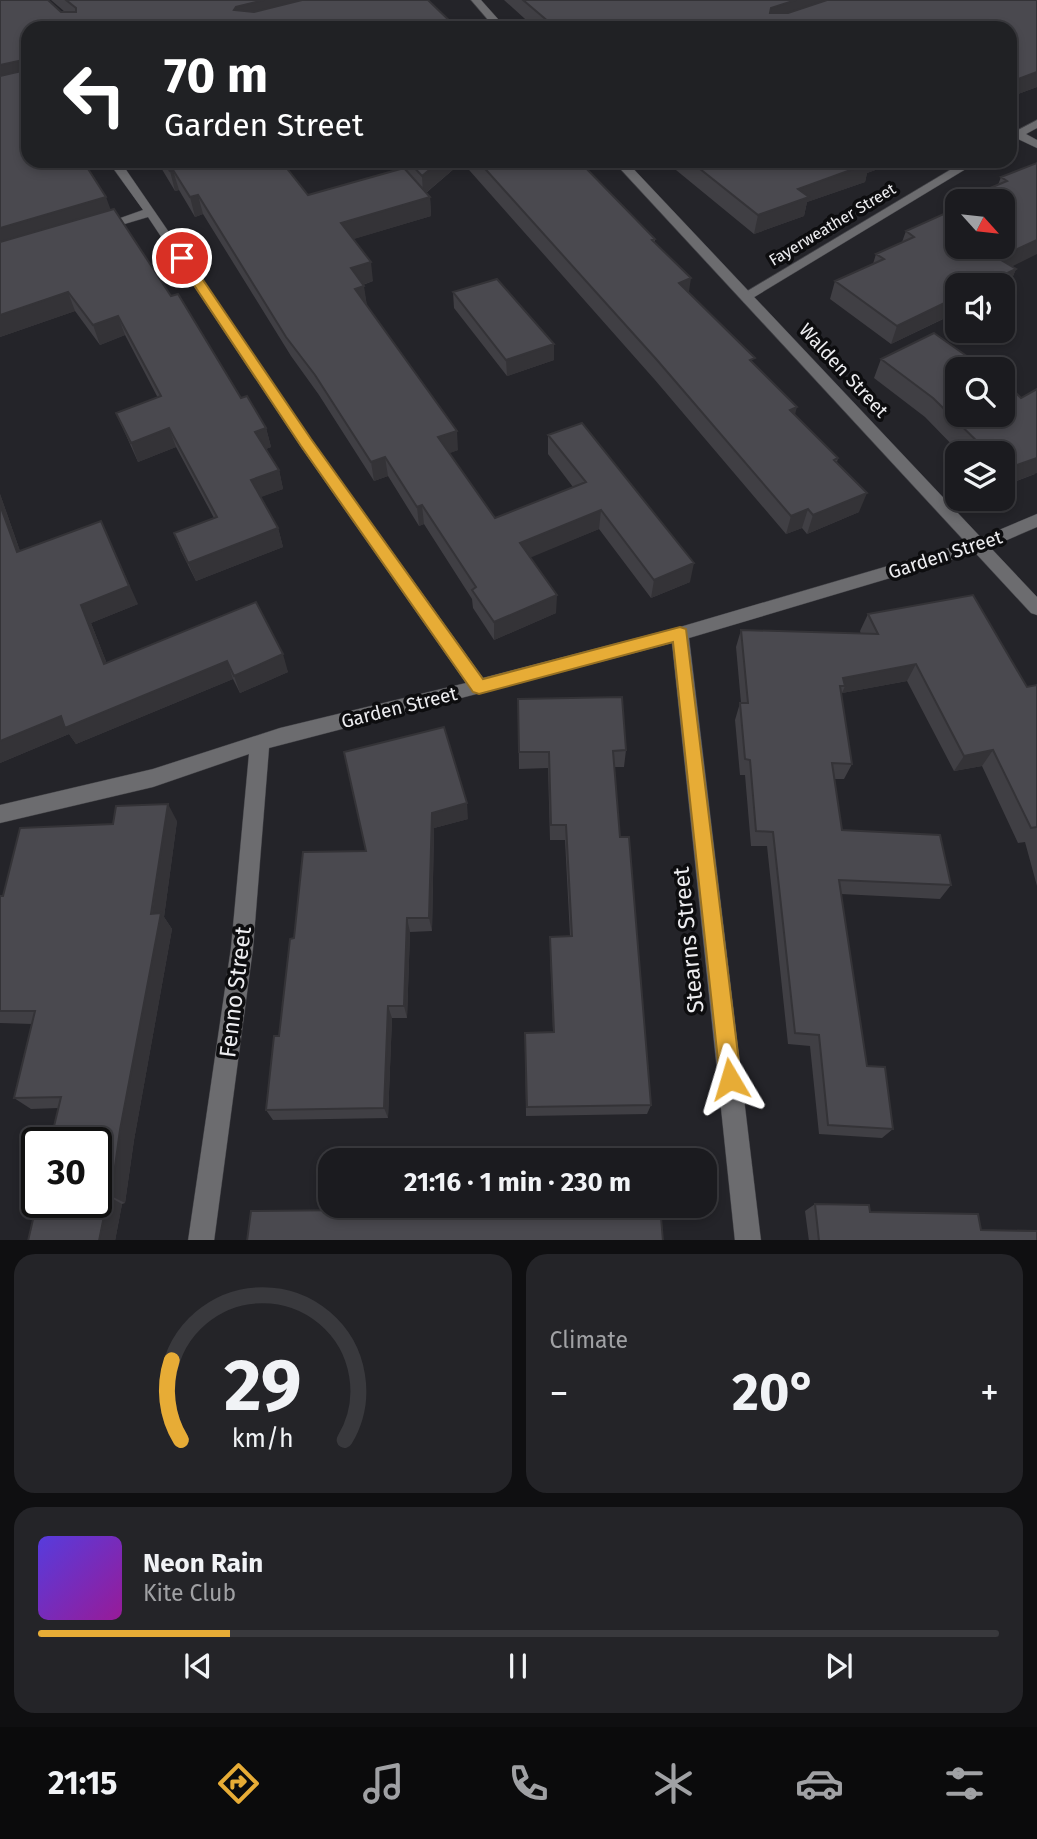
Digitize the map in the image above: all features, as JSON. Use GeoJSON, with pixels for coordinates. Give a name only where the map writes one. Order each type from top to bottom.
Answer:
{"type":"FeatureCollection","features":[{"type":"Feature","properties":{"kind":"street"},"geometry":{"type":"LineString","coordinates":[[476,0],[495,21]]}},
{"type":"Feature","properties":{"kind":"street"},"geometry":{"type":"LineString","coordinates":[[1017,135],[1037,123]]}},
{"type":"Feature","properties":{"kind":"street"},"geometry":{"type":"LineString","coordinates":[[1017,138],[1037,145]]}},
{"type":"Feature","properties":{"kind":"street"},"geometry":{"type":"LineString","coordinates":[[119,168],[306,443],[479,687]]}},
{"type":"Feature","properties":{"kind":"street","name":"Walden Street"},"geometry":{"type":"LineString","coordinates":[[626,168],[1037,608]]}},
{"type":"Feature","properties":{"kind":"street","name":"Fayerweather Street"},"geometry":{"type":"LineString","coordinates":[[746,296],[961,168]]}},
{"type":"Feature","properties":{"kind":"street"},"geometry":{"type":"LineString","coordinates":[[88,231],[151,212]]}},
{"type":"Feature","properties":{"kind":"street","name":"Garden Street"},"geometry":{"type":"LineString","coordinates":[[0,814],[153,778],[260,742],[680,634],[978,546],[1037,520]]}},
{"type":"Feature","properties":{"kind":"street","name":"Stearns Street"},"geometry":{"type":"LineString","coordinates":[[680,634],[748,1240]]}},
{"type":"Feature","properties":{"kind":"street","name":"Fenno Street"},"geometry":{"type":"LineString","coordinates":[[201,1240],[242,948],[260,742]]}},
{"type":"Feature","properties":{"kind":"building"},"geometry":{"type":"Polygon","coordinates":[[[0,0],[48,0],[61,12],[76,12],[76,8],[66,0],[264,0],[236,7],[234,10],[254,12],[302,0],[428,0],[450,21],[21,21],[21,60],[0,65],[0,0]]]}},
{"type":"Feature","properties":{"kind":"building"},"geometry":{"type":"Polygon","coordinates":[[[523,0],[796,0],[771,8],[770,13],[788,13],[827,0],[1037,0],[1037,72],[1017,79],[1017,21],[548,21],[523,0]]]}},
{"type":"Feature","properties":{"kind":"building"},"geometry":{"type":"Polygon","coordinates":[[[21,71],[21,168],[87,168],[106,197],[0,228],[0,76],[21,71]]]}},
{"type":"Feature","properties":{"kind":"building"},"geometry":{"type":"Polygon","coordinates":[[[1037,163],[1037,240],[1015,250],[1015,189],[988,189],[1007,181],[1001,177],[1037,163]]]}},
{"type":"Feature","properties":{"kind":"building"},"geometry":{"type":"Polygon","coordinates":[[[168,168],[287,168],[308,195],[404,168],[430,197],[341,223],[371,262],[351,268],[364,286],[355,289],[457,431],[438,437],[495,518],[586,482],[548,435],[582,423],[694,563],[654,580],[601,510],[520,543],[557,595],[494,622],[472,590],[476,587],[422,505],[417,507],[385,457],[371,462],[315,375],[286,337],[198,195],[190,197],[173,170],[168,168]]]}},
{"type":"Feature","properties":{"kind":"building"},"geometry":{"type":"Polygon","coordinates":[[[415,168],[432,168],[422,176],[415,168]]]}},
{"type":"Feature","properties":{"kind":"building"},"geometry":{"type":"Polygon","coordinates":[[[484,168],[586,168],[691,278],[679,283],[755,358],[750,360],[797,407],[790,410],[838,458],[834,460],[867,493],[813,515],[808,509],[791,516],[657,360],[484,168]]]}},
{"type":"Feature","properties":{"kind":"building"},"geometry":{"type":"Polygon","coordinates":[[[699,168],[856,168],[798,189],[809,197],[758,215],[699,168]]]}},
{"type":"Feature","properties":{"kind":"building"},"geometry":{"type":"Polygon","coordinates":[[[114,209],[171,296],[178,294],[241,398],[247,396],[266,428],[255,432],[279,470],[251,480],[278,528],[188,563],[174,533],[217,517],[169,428],[131,443],[116,413],[161,396],[118,316],[93,325],[68,292],[0,315],[0,242],[114,209]]]}},
{"type":"Feature","properties":{"kind":"building"},"geometry":{"type":"Polygon","coordinates":[[[945,213],[945,259],[1000,259],[1016,269],[1008,273],[945,273],[945,303],[897,326],[835,281],[884,259],[876,254],[914,237],[906,231],[945,213]]]}},
{"type":"Feature","properties":{"kind":"building"},"geometry":{"type":"Polygon","coordinates":[[[497,279],[554,344],[506,360],[453,292],[497,279]]]}},
{"type":"Feature","properties":{"kind":"building"},"geometry":{"type":"Polygon","coordinates":[[[934,333],[968,357],[945,357],[945,410],[881,359],[934,333]]]}},
{"type":"Feature","properties":{"kind":"building"},"geometry":{"type":"Polygon","coordinates":[[[1037,389],[1037,458],[1015,466],[1015,441],[977,441],[963,427],[1015,427],[1015,392],[1021,398],[1037,389]]]}},
{"type":"Feature","properties":{"kind":"building"},"geometry":{"type":"Polygon","coordinates":[[[0,505],[17,552],[101,521],[129,586],[81,605],[104,664],[256,602],[283,654],[234,676],[227,661],[65,728],[61,716],[0,741],[0,505]]]}},
{"type":"Feature","properties":{"kind":"building"},"geometry":{"type":"Polygon","coordinates":[[[973,595],[1027,687],[1037,685],[1037,827],[1031,828],[993,750],[964,756],[916,664],[843,678],[845,686],[840,686],[852,764],[832,763],[842,830],[940,835],[951,885],[839,880],[867,1066],[885,1067],[893,1129],[828,1125],[819,1035],[795,1033],[773,832],[756,831],[750,760],[745,759],[740,703],[748,703],[741,630],[878,634],[868,614],[973,595]]]}},
{"type":"Feature","properties":{"kind":"building"},"geometry":{"type":"Polygon","coordinates":[[[622,697],[626,750],[613,751],[620,837],[629,837],[651,1105],[527,1107],[525,1033],[554,1032],[550,937],[572,936],[566,825],[551,825],[549,752],[519,752],[518,699],[622,697]]]}},
{"type":"Feature","properties":{"kind":"building"},"geometry":{"type":"Polygon","coordinates":[[[444,727],[467,803],[432,813],[429,918],[407,918],[404,1006],[388,1006],[384,1108],[266,1110],[274,1036],[279,1036],[290,939],[294,938],[303,852],[366,851],[344,752],[444,727]]]}},
{"type":"Feature","properties":{"kind":"building"},"geometry":{"type":"Polygon","coordinates":[[[168,804],[151,914],[161,913],[120,1130],[112,1189],[112,1127],[54,1127],[61,1097],[14,1098],[35,1011],[0,1011],[0,896],[3,896],[20,828],[113,824],[116,806],[168,804]]]}},
{"type":"Feature","properties":{"kind":"building"},"geometry":{"type":"Polygon","coordinates":[[[815,1204],[869,1205],[870,1212],[978,1214],[981,1230],[1037,1231],[1037,1240],[819,1240],[815,1204]]]}},
{"type":"Feature","properties":{"kind":"building"},"geometry":{"type":"Polygon","coordinates":[[[318,1210],[318,1218],[661,1218],[663,1240],[247,1240],[251,1211],[318,1210]]]}},
{"type":"Feature","properties":{"kind":"building"},"geometry":{"type":"Polygon","coordinates":[[[33,1218],[104,1218],[99,1240],[28,1240],[33,1218]]]}},
{"type":"Feature","properties":{"kind":"route"},"geometry":{"type":"LineString","coordinates":[[182,258],[306,443],[479,687],[680,634],[730,1079]]}}]}
